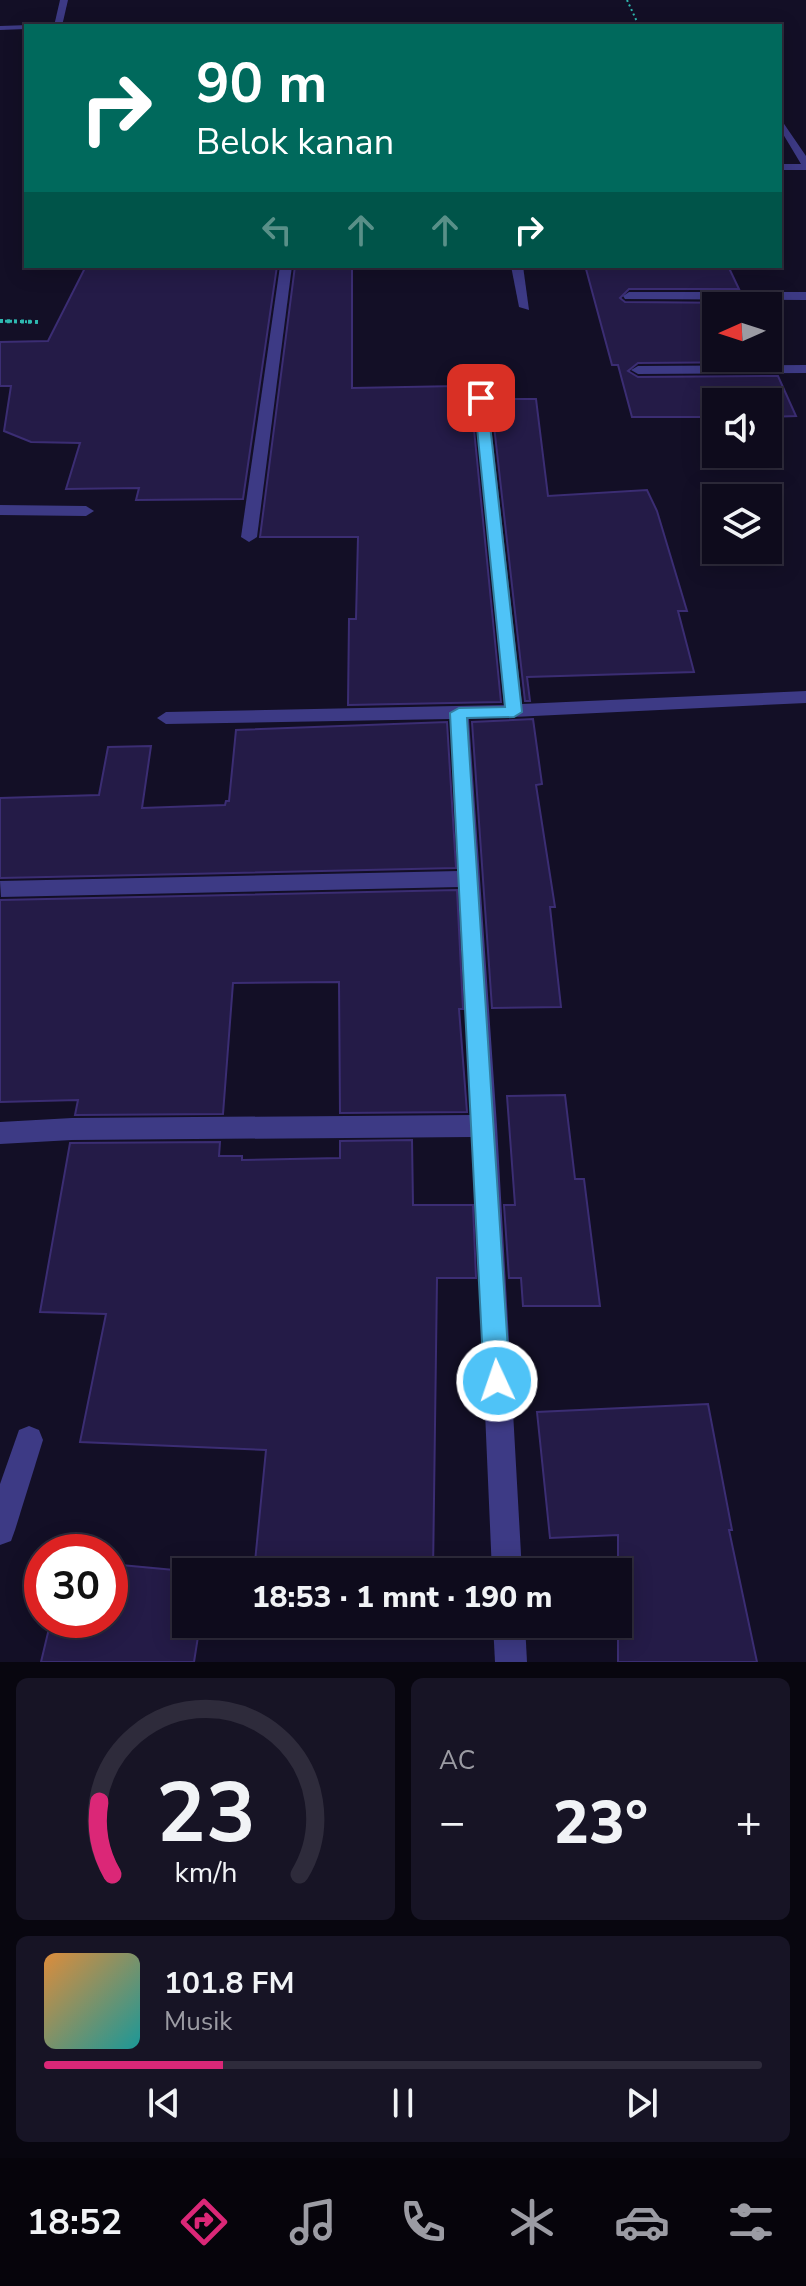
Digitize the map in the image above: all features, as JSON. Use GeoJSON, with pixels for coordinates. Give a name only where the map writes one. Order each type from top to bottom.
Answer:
{"type":"FeatureCollection","features":[{"type":"Feature","properties":{"kind":"street"},"geometry":{"type":"LineString","coordinates":[[58,24],[64,0]]}},
{"type":"Feature","properties":{"kind":"street"},"geometry":{"type":"LineString","coordinates":[[0,28],[24,27]]}},
{"type":"Feature","properties":{"kind":"street"},"geometry":{"type":"LineString","coordinates":[[782,124],[806,166],[782,167]]}},
{"type":"Feature","properties":{"kind":"street"},"geometry":{"type":"LineString","coordinates":[[249,537],[286,268]]}},
{"type":"Feature","properties":{"kind":"street"},"geometry":{"type":"LineString","coordinates":[[517,268],[525,307]]}},
{"type":"Feature","properties":{"kind":"street"},"geometry":{"type":"LineString","coordinates":[[629,296],[806,296]]}},
{"type":"Feature","properties":{"kind":"street"},"geometry":{"type":"LineString","coordinates":[[638,370],[806,369]]}},
{"type":"Feature","properties":{"kind":"street"},"geometry":{"type":"LineString","coordinates":[[481,398],[514,712]]}},
{"type":"Feature","properties":{"kind":"street"},"geometry":{"type":"LineString","coordinates":[[0,510],[86,511]]}},
{"type":"Feature","properties":{"kind":"street"},"geometry":{"type":"LineString","coordinates":[[166,718],[514,712],[806,697]]}},
{"type":"Feature","properties":{"kind":"street"},"geometry":{"type":"LineString","coordinates":[[459,713],[485,1126],[506,1558]]}},
{"type":"Feature","properties":{"kind":"street"},"geometry":{"type":"LineString","coordinates":[[1,889],[468,879]]}},
{"type":"Feature","properties":{"kind":"street"},"geometry":{"type":"LineString","coordinates":[[0,1133],[72,1129],[485,1126]]}},
{"type":"Feature","properties":{"kind":"street"},"geometry":{"type":"LineString","coordinates":[[0,1530],[29,1440]]}},
{"type":"Feature","properties":{"kind":"street"},"geometry":{"type":"LineString","coordinates":[[510,1638],[511,1662]]}},
{"type":"Feature","properties":{"kind":"path"},"geometry":{"type":"LineString","coordinates":[[627,0],[638,24]]}},
{"type":"Feature","properties":{"kind":"path"},"geometry":{"type":"LineString","coordinates":[[0,321],[40,322]]}},
{"type":"Feature","properties":{"kind":"building"},"geometry":{"type":"Polygon","coordinates":[[[85,268],[277,268],[243,499],[136,500],[139,488],[66,489],[80,443],[31,442],[4,431],[11,386],[0,386],[0,342],[48,341],[85,268]]]}},
{"type":"Feature","properties":{"kind":"building"},"geometry":{"type":"Polygon","coordinates":[[[295,268],[352,268],[352,388],[458,386],[460,399],[471,399],[501,702],[348,705],[349,619],[356,619],[358,537],[260,537],[295,268]]]}},
{"type":"Feature","properties":{"kind":"building"},"geometry":{"type":"Polygon","coordinates":[[[729,268],[739,289],[629,289],[620,298],[625,302],[702,303],[702,363],[638,363],[628,371],[638,377],[778,376],[796,416],[782,416],[782,388],[702,388],[702,417],[632,417],[618,365],[612,365],[586,269],[729,268]]]}},
{"type":"Feature","properties":{"kind":"building"},"geometry":{"type":"Polygon","coordinates":[[[491,399],[536,399],[548,496],[647,490],[657,511],[687,611],[678,611],[694,672],[527,677],[530,701],[525,701],[491,399]]]}},
{"type":"Feature","properties":{"kind":"building"},"geometry":{"type":"Polygon","coordinates":[[[533,719],[542,784],[536,785],[555,907],[550,907],[561,1007],[492,1008],[472,722],[533,719]]]}},
{"type":"Feature","properties":{"kind":"building"},"geometry":{"type":"Polygon","coordinates":[[[447,722],[456,868],[0,878],[0,798],[99,795],[108,747],[151,746],[142,808],[225,805],[229,801],[236,730],[447,722]]]}},
{"type":"Feature","properties":{"kind":"building"},"geometry":{"type":"Polygon","coordinates":[[[457,890],[463,1009],[459,1009],[467,1112],[340,1113],[339,982],[233,983],[223,1114],[75,1115],[78,1100],[0,1102],[0,900],[457,890]]]}},
{"type":"Feature","properties":{"kind":"building"},"geometry":{"type":"Polygon","coordinates":[[[565,1095],[575,1179],[584,1179],[600,1306],[523,1306],[521,1278],[509,1278],[504,1205],[515,1205],[507,1096],[565,1095]]]}},
{"type":"Feature","properties":{"kind":"building"},"geometry":{"type":"Polygon","coordinates":[[[412,1140],[413,1205],[473,1205],[476,1278],[437,1278],[433,1558],[255,1558],[266,1450],[80,1442],[106,1314],[40,1312],[70,1143],[220,1142],[219,1156],[242,1156],[242,1160],[340,1158],[340,1141],[412,1140]]]}},
{"type":"Feature","properties":{"kind":"building"},"geometry":{"type":"Polygon","coordinates":[[[708,1404],[732,1530],[729,1530],[757,1662],[618,1662],[618,1638],[632,1638],[632,1558],[618,1558],[618,1535],[550,1538],[537,1412],[708,1404]]]}},
{"type":"Feature","properties":{"kind":"building"},"geometry":{"type":"Polygon","coordinates":[[[128,1566],[172,1570],[172,1638],[198,1638],[194,1662],[41,1662],[47,1638],[128,1638],[128,1566]]]}},
{"type":"Feature","properties":{"kind":"route"},"geometry":{"type":"LineString","coordinates":[[481,398],[514,712],[459,713],[485,1126],[497,1381]]}}]}
